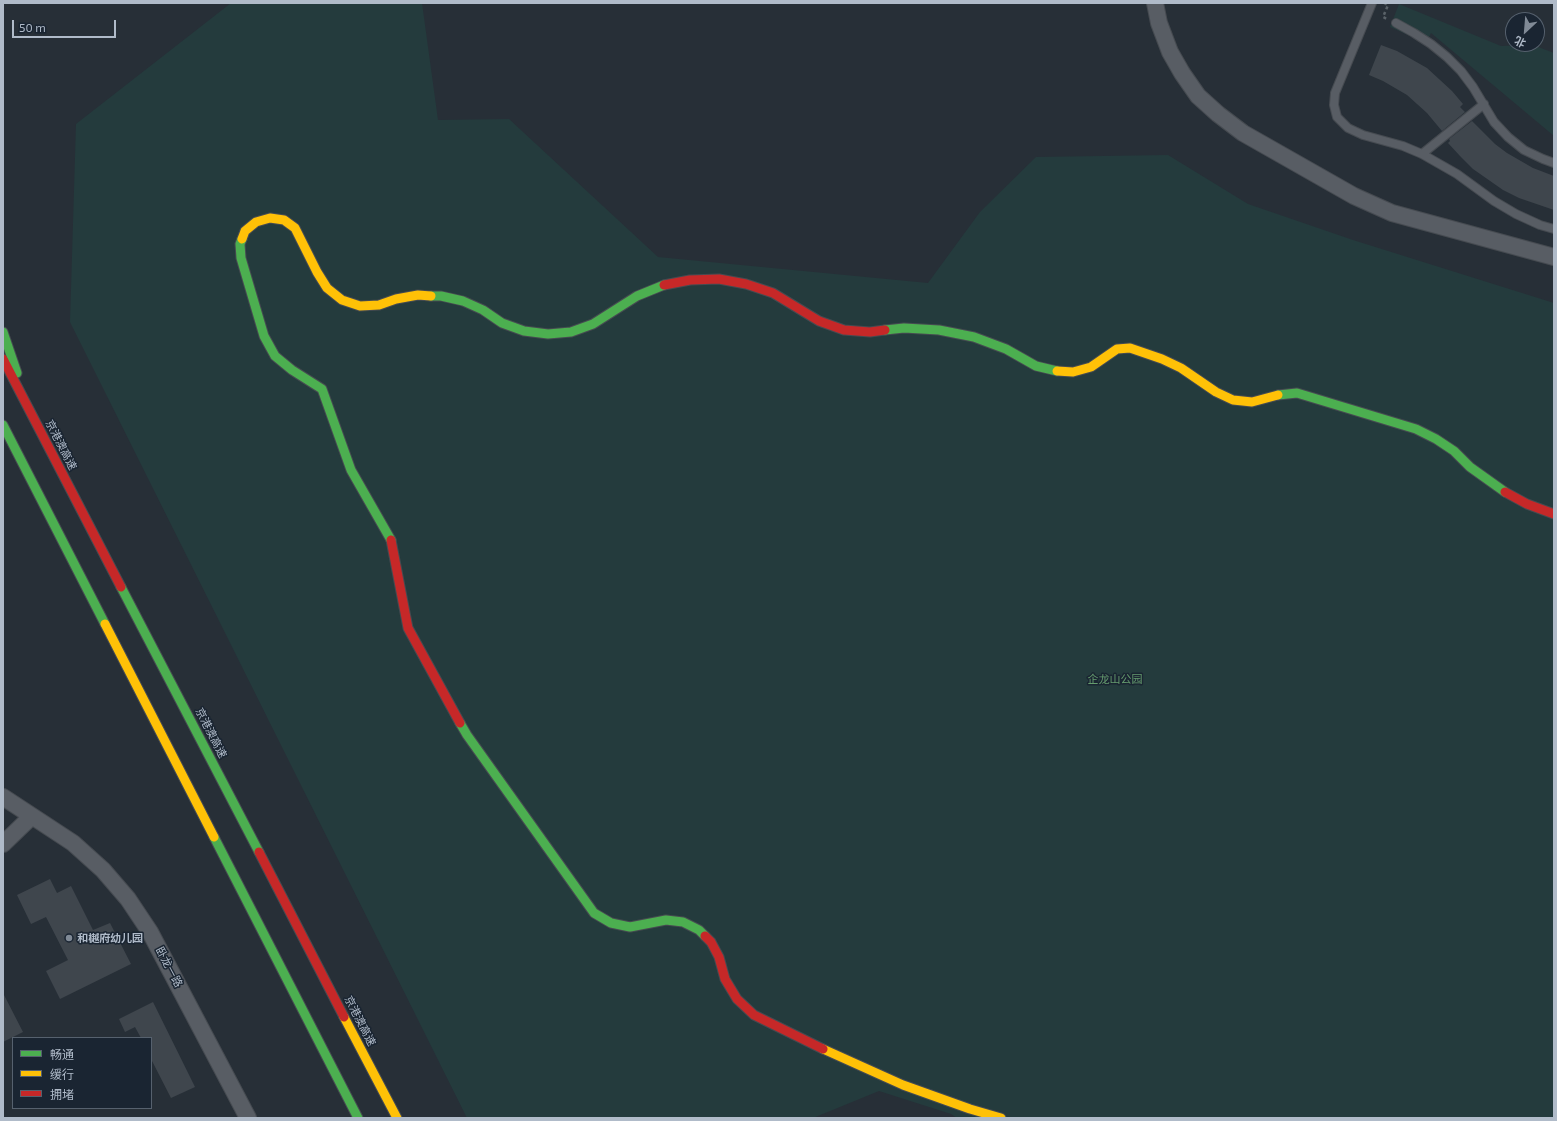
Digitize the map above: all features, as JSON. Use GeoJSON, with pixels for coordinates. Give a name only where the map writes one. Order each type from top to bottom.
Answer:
{"type":"FeatureCollection","features":[{"type":"Feature","properties":{"kind":"main road"},"geometry":{"type":"LineString","coordinates":[[1001,1118],[970,1109],[896,1082],[838,1057],[754,1015],[737,999],[725,979],[718,957],[711,942],[699,930],[683,922],[666,920],[630,927],[610,923],[594,913],[467,734],[408,628],[391,539],[351,470],[322,389],[292,370],[275,356],[264,336],[241,258],[240,244],[246,231],[256,222],[270,218],[284,220],[295,228],[317,272],[327,288],[342,300],[360,306],[379,305],[396,299],[418,295],[441,296],[463,301],[484,310],[502,323],[524,331],[548,334],[571,332],[593,324],[637,296],[663,285],[690,280],[719,279],[746,284],[773,293],[819,321],[844,330],[870,332],[904,328],[939,330],[974,336],[1006,349],[1036,366],[1055,372],[1073,372],[1091,367],[1117,349],[1130,348],[1162,359],[1181,368],[1216,392],[1233,400],[1252,402],[1284,394],[1297,393],[1416,429],[1436,439],[1454,451],[1470,467],[1497,487],[1527,504],[1554,514]]}},
{"type":"Feature","properties":{"kind":"main road"},"geometry":{"type":"LineString","coordinates":[[3,332],[29,410]]}},
{"type":"Feature","properties":{"kind":"main road","name":"京港澳高速"},"geometry":{"type":"LineString","coordinates":[[3,359],[397,1118]]}},
{"type":"Feature","properties":{"kind":"main road"},"geometry":{"type":"LineString","coordinates":[[3,425],[358,1118]]}},
{"type":"Feature","properties":{"kind":"street"},"geometry":{"type":"LineString","coordinates":[[1155,3],[1159,23],[1170,52],[1182,73],[1198,96],[1218,114],[1243,133],[1354,196],[1392,213],[1554,258]]}},
{"type":"Feature","properties":{"kind":"street","name":"卧龙一路"},"geometry":{"type":"LineString","coordinates":[[3,797],[57,832],[88,856],[116,884],[132,904],[150,932],[248,1118]]}},
{"type":"Feature","properties":{"kind":"street"},"geometry":{"type":"LineString","coordinates":[[3,844],[32,816]]}},
{"type":"Feature","properties":{"kind":"lane"},"geometry":{"type":"LineString","coordinates":[[1372,3],[1335,93],[1334,105],[1337,117],[1348,128],[1363,135],[1396,144],[1422,154],[1457,174],[1494,201],[1516,214],[1540,225],[1554,229]]}},
{"type":"Feature","properties":{"kind":"lane"},"geometry":{"type":"LineString","coordinates":[[1396,23],[1414,32],[1431,44],[1461,71],[1473,87],[1494,122],[1508,137],[1524,150],[1543,160],[1554,163]]}},
{"type":"Feature","properties":{"kind":"lane"},"geometry":{"type":"LineString","coordinates":[[1422,154],[1484,104]]}},
{"type":"Feature","properties":{"kind":"path"},"geometry":{"type":"LineString","coordinates":[[1384,3],[1388,5],[1382,17],[1396,23]]}},
{"type":"Feature","properties":{"kind":"green space","name":"企龙山公园"},"geometry":{"type":"Polygon","coordinates":[[[231,3],[422,3],[438,120],[509,119],[658,257],[928,283],[980,212],[1036,157],[1168,155],[1248,204],[1353,240],[1554,303],[1554,1118],[957,1118],[951,1114],[879,1091],[813,1118],[467,1118],[70,322],[76,124],[231,3]]]}},
{"type":"Feature","properties":{"kind":"green space"},"geometry":{"type":"Polygon","coordinates":[[[1399,4],[1501,46],[1505,46],[1505,52],[1545,52],[1545,50],[1554,53],[1554,136],[1431,33],[1426,43],[1390,27],[1399,4]]]}},
{"type":"Feature","properties":{"kind":"building"},"geometry":{"type":"Polygon","coordinates":[[[1381,45],[1397,51],[1427,68],[1452,91],[1463,104],[1460,107],[1465,112],[1442,131],[1427,113],[1407,95],[1383,81],[1369,75],[1381,45]]]}},
{"type":"Feature","properties":{"kind":"building"},"geometry":{"type":"Polygon","coordinates":[[[1472,121],[1495,144],[1507,153],[1533,168],[1554,176],[1554,210],[1519,198],[1503,190],[1473,169],[1448,143],[1450,141],[1449,139],[1472,121]]]}},
{"type":"Feature","properties":{"kind":"building"},"geometry":{"type":"Polygon","coordinates":[[[50,879],[57,893],[71,886],[93,930],[110,923],[131,964],[60,999],[46,971],[68,960],[46,917],[31,924],[17,895],[50,879]]]}},
{"type":"Feature","properties":{"kind":"building"},"geometry":{"type":"Polygon","coordinates":[[[3,993],[23,1032],[3,1042],[3,993]]]}},
{"type":"Feature","properties":{"kind":"building"},"geometry":{"type":"Polygon","coordinates":[[[153,1002],[195,1087],[171,1098],[152,1061],[152,1037],[140,1037],[135,1027],[125,1032],[119,1019],[153,1002]]]}},
{"type":"Feature","properties":{"kind":"traffic: fast"},"geometry":{"type":"LineString","coordinates":[[242,239],[240,244],[241,258],[264,336],[275,356],[292,370],[322,389],[351,470],[391,540]]}},
{"type":"Feature","properties":{"kind":"traffic: fast"},"geometry":{"type":"LineString","coordinates":[[431,296],[441,296],[463,301],[483,310],[502,323],[524,331],[548,334],[571,332],[593,324],[637,296],[664,285]]}},
{"type":"Feature","properties":{"kind":"traffic: fast"},"geometry":{"type":"LineString","coordinates":[[885,330],[904,328],[939,330],[974,337],[1006,349],[1036,366],[1057,371]]}},
{"type":"Feature","properties":{"kind":"traffic: fast"},"geometry":{"type":"LineString","coordinates":[[3,332],[17,373]]}},
{"type":"Feature","properties":{"kind":"traffic: fast"},"geometry":{"type":"LineString","coordinates":[[1278,395],[1297,393],[1416,429],[1436,439],[1454,451],[1470,467],[1505,492]]}},
{"type":"Feature","properties":{"kind":"traffic: fast"},"geometry":{"type":"LineString","coordinates":[[3,425],[105,624]]}},
{"type":"Feature","properties":{"kind":"traffic: fast"},"geometry":{"type":"LineString","coordinates":[[121,587],[259,852]]}},
{"type":"Feature","properties":{"kind":"traffic: fast"},"geometry":{"type":"LineString","coordinates":[[460,723],[594,913],[611,923],[630,927],[666,920],[683,922],[699,930],[705,936]]}},
{"type":"Feature","properties":{"kind":"traffic: fast"},"geometry":{"type":"LineString","coordinates":[[214,837],[358,1118]]}},
{"type":"Feature","properties":{"kind":"traffic: slow"},"geometry":{"type":"LineString","coordinates":[[242,239],[245,231],[256,222],[270,218],[284,220],[295,228],[317,272],[327,288],[342,300],[360,306],[379,305],[396,299],[418,295],[431,296]]}},
{"type":"Feature","properties":{"kind":"traffic: slow"},"geometry":{"type":"LineString","coordinates":[[1057,371],[1073,372],[1091,367],[1117,349],[1130,348],[1162,359],[1181,368],[1216,392],[1233,400],[1252,402],[1278,395]]}},
{"type":"Feature","properties":{"kind":"traffic: slow"},"geometry":{"type":"LineString","coordinates":[[105,624],[214,837]]}},
{"type":"Feature","properties":{"kind":"traffic: slow"},"geometry":{"type":"LineString","coordinates":[[344,1017],[397,1118]]}},
{"type":"Feature","properties":{"kind":"traffic: slow"},"geometry":{"type":"LineString","coordinates":[[823,1049],[903,1085],[970,1109],[1001,1118]]}},
{"type":"Feature","properties":{"kind":"traffic: jam"},"geometry":{"type":"LineString","coordinates":[[664,285],[690,280],[719,279],[746,284],[773,293],[819,321],[844,330],[870,332],[885,330]]}},
{"type":"Feature","properties":{"kind":"traffic: jam"},"geometry":{"type":"LineString","coordinates":[[3,359],[121,587]]}},
{"type":"Feature","properties":{"kind":"traffic: jam"},"geometry":{"type":"LineString","coordinates":[[1505,492],[1527,504],[1554,514]]}},
{"type":"Feature","properties":{"kind":"traffic: jam"},"geometry":{"type":"LineString","coordinates":[[391,540],[408,628],[460,723]]}},
{"type":"Feature","properties":{"kind":"traffic: jam"},"geometry":{"type":"LineString","coordinates":[[259,852],[344,1017]]}},
{"type":"Feature","properties":{"kind":"traffic: jam"},"geometry":{"type":"LineString","coordinates":[[705,936],[711,942],[719,957],[725,979],[737,999],[754,1015],[823,1049]]}},
{"type":"Feature","properties":{"kind":"place","name":"和樾府幼儿园"},"geometry":{"type":"Point","coordinates":[69,938]}}]}
